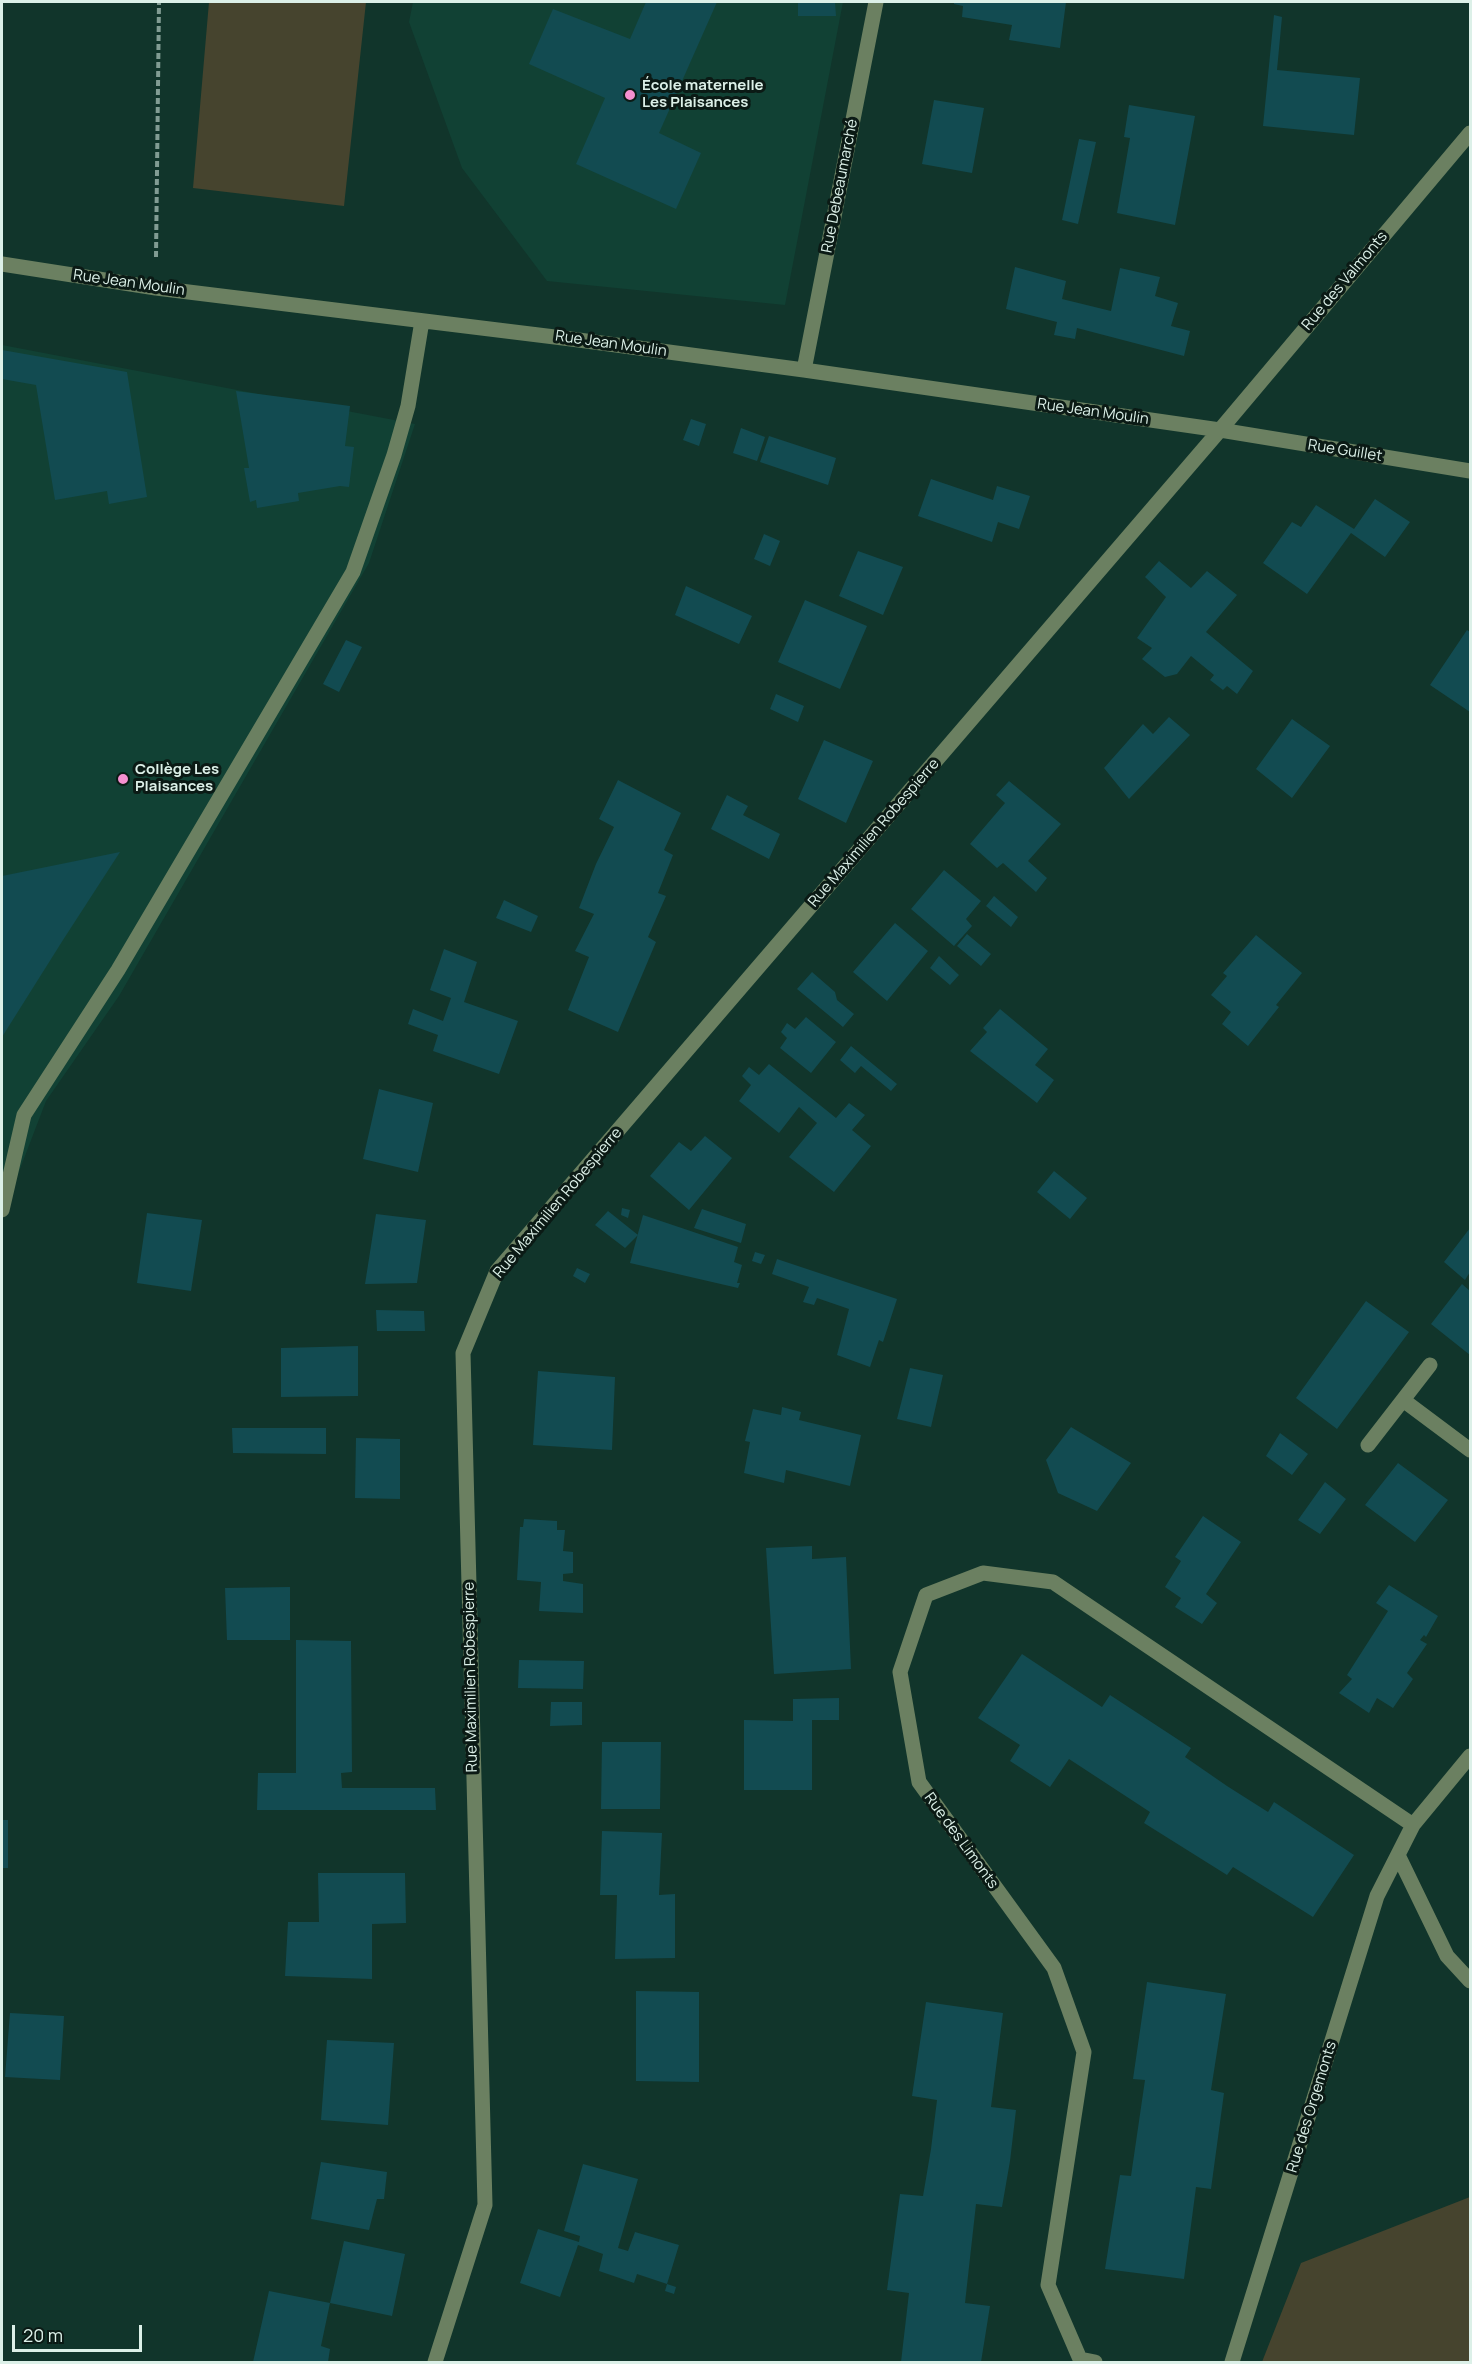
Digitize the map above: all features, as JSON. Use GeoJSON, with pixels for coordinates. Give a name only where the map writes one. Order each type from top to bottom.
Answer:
{"type":"FeatureCollection","features":[{"type":"Feature","properties":{"kind":"street","name":"Rue Debeaumarché"},"geometry":{"type":"LineString","coordinates":[[804,370],[876,2]]}},
{"type":"Feature","properties":{"kind":"street","name":"Rue des Valmonts"},"geometry":{"type":"LineString","coordinates":[[1220,430],[1470,133]]}},
{"type":"Feature","properties":{"kind":"street","name":"Rue Jean Moulin"},"geometry":{"type":"LineString","coordinates":[[2,264],[156,288],[804,370],[1220,430]]}},
{"type":"Feature","properties":{"kind":"street"},"geometry":{"type":"LineString","coordinates":[[2,1210],[24,1115],[118,970],[353,572],[394,455],[405,416],[422,321]]}},
{"type":"Feature","properties":{"kind":"street","name":"Rue Guillet"},"geometry":{"type":"LineString","coordinates":[[1220,430],[1470,471]]}},
{"type":"Feature","properties":{"kind":"street","name":"Rue Maximilien Robespierre"},"geometry":{"type":"LineString","coordinates":[[435,2362],[485,2205],[463,1353],[497,1271],[1220,430]]}},
{"type":"Feature","properties":{"kind":"street"},"geometry":{"type":"LineString","coordinates":[[1368,1445],[1430,1365]]}},
{"type":"Feature","properties":{"kind":"street"},"geometry":{"type":"LineString","coordinates":[[1403,1400],[1470,1450]]}},
{"type":"Feature","properties":{"kind":"street","name":"Rue des Limonts"},"geometry":{"type":"LineString","coordinates":[[1095,2362],[1080,2359],[1048,2285],[1084,2052],[1053,1968],[919,1782],[900,1672],[926,1595],[983,1573],[1053,1582],[1413,1825]]}},
{"type":"Feature","properties":{"kind":"street","name":"Rue des Orgemonts"},"geometry":{"type":"LineString","coordinates":[[1232,2362],[1377,1896],[1413,1825],[1470,1756]]}},
{"type":"Feature","properties":{"kind":"street"},"geometry":{"type":"LineString","coordinates":[[1398,1855],[1447,1956],[1470,1981]]}},
{"type":"Feature","properties":{"kind":"path"},"geometry":{"type":"LineString","coordinates":[[156,288],[159,2]]}},
{"type":"Feature","properties":{"kind":"shaded area"},"geometry":{"type":"Polygon","coordinates":[[[209,2],[366,2],[344,206],[193,188],[209,2]]]}},
{"type":"Feature","properties":{"kind":"shaded area","name":"École maternelle Les Plaisances"},"geometry":{"type":"Polygon","coordinates":[[[413,2],[843,2],[785,305],[547,281],[462,168],[409,22],[413,2]]]}},
{"type":"Feature","properties":{"kind":"shaded area","name":"Collège Les Plaisances"},"geometry":{"type":"Polygon","coordinates":[[[2,345],[415,424],[369,563],[119,996],[46,1101],[2,1216],[2,345]]]}},
{"type":"Feature","properties":{"kind":"shaded area"},"geometry":{"type":"Polygon","coordinates":[[[1470,2197],[1470,2362],[1262,2362],[1301,2263],[1470,2197]]]}},
{"type":"Feature","properties":{"kind":"building"},"geometry":{"type":"Polygon","coordinates":[[[646,2],[717,2],[659,133],[701,153],[676,209],[576,164],[605,98],[529,64],[553,9],[630,39],[646,2]]]}},
{"type":"Feature","properties":{"kind":"building"},"geometry":{"type":"Polygon","coordinates":[[[798,2],[835,2],[836,16],[798,16],[798,2]]]}},
{"type":"Feature","properties":{"kind":"building"},"geometry":{"type":"Polygon","coordinates":[[[954,2],[1066,2],[1060,48],[1009,40],[1012,25],[962,17],[963,6],[954,4],[954,2]]]}},
{"type":"Feature","properties":{"kind":"building"},"geometry":{"type":"Polygon","coordinates":[[[1274,15],[1282,17],[1277,70],[1360,78],[1354,135],[1263,126],[1274,15]]]}},
{"type":"Feature","properties":{"kind":"building"},"geometry":{"type":"Polygon","coordinates":[[[934,100],[984,108],[972,173],[922,164],[934,100]]]}},
{"type":"Feature","properties":{"kind":"building"},"geometry":{"type":"Polygon","coordinates":[[[1129,105],[1195,116],[1175,225],[1117,213],[1130,138],[1124,137],[1129,105]]]}},
{"type":"Feature","properties":{"kind":"building"},"geometry":{"type":"Polygon","coordinates":[[[1079,139],[1096,142],[1078,224],[1062,220],[1079,139]]]}},
{"type":"Feature","properties":{"kind":"building"},"geometry":{"type":"Polygon","coordinates":[[[1015,267],[1066,281],[1062,299],[1111,311],[1120,268],[1160,277],[1155,296],[1178,303],[1171,326],[1190,331],[1184,356],[1077,328],[1075,339],[1054,335],[1057,322],[1006,309],[1015,267]]]}},
{"type":"Feature","properties":{"kind":"building"},"geometry":{"type":"Polygon","coordinates":[[[2,350],[127,372],[147,497],[109,504],[107,491],[55,500],[36,385],[2,379],[2,350]]]}},
{"type":"Feature","properties":{"kind":"building"},"geometry":{"type":"Polygon","coordinates":[[[236,391],[350,406],[345,446],[354,447],[349,487],[340,486],[298,493],[299,501],[257,508],[256,500],[250,502],[244,468],[249,468],[236,391]]]}},
{"type":"Feature","properties":{"kind":"building"},"geometry":{"type":"Polygon","coordinates":[[[691,419],[706,424],[699,446],[683,440],[691,419]]]}},
{"type":"Feature","properties":{"kind":"building"},"geometry":{"type":"Polygon","coordinates":[[[741,428],[765,437],[757,461],[733,453],[741,428]]]}},
{"type":"Feature","properties":{"kind":"building"},"geometry":{"type":"Polygon","coordinates":[[[769,436],[836,458],[828,485],[760,462],[769,436]]]}},
{"type":"Feature","properties":{"kind":"building"},"geometry":{"type":"Polygon","coordinates":[[[931,479],[993,500],[997,486],[1030,496],[1019,529],[998,522],[992,542],[918,516],[931,479]]]}},
{"type":"Feature","properties":{"kind":"building"},"geometry":{"type":"Polygon","coordinates":[[[1375,499],[1410,522],[1385,557],[1351,533],[1307,594],[1263,563],[1292,522],[1301,527],[1316,505],[1354,529],[1375,499]]]}},
{"type":"Feature","properties":{"kind":"building"},"geometry":{"type":"Polygon","coordinates":[[[764,534],[780,541],[770,566],[754,559],[764,534]]]}},
{"type":"Feature","properties":{"kind":"building"},"geometry":{"type":"Polygon","coordinates":[[[858,551],[903,567],[883,615],[839,596],[858,551]]]}},
{"type":"Feature","properties":{"kind":"building"},"geometry":{"type":"Polygon","coordinates":[[[1159,561],[1191,588],[1207,571],[1237,595],[1206,632],[1253,671],[1237,694],[1227,686],[1223,690],[1210,680],[1214,675],[1191,656],[1177,674],[1165,677],[1142,659],[1152,648],[1137,638],[1166,597],[1145,577],[1159,561]]]}},
{"type":"Feature","properties":{"kind":"building"},"geometry":{"type":"Polygon","coordinates":[[[686,586],[752,616],[739,644],[675,615],[686,586]]]}},
{"type":"Feature","properties":{"kind":"building"},"geometry":{"type":"Polygon","coordinates":[[[805,600],[867,626],[840,689],[778,662],[805,600]]]}},
{"type":"Feature","properties":{"kind":"building"},"geometry":{"type":"Polygon","coordinates":[[[1467,630],[1470,632],[1470,712],[1430,685],[1467,630]]]}},
{"type":"Feature","properties":{"kind":"building"},"geometry":{"type":"Polygon","coordinates":[[[346,640],[362,647],[339,692],[323,684],[346,640]]]}},
{"type":"Feature","properties":{"kind":"building"},"geometry":{"type":"Polygon","coordinates":[[[776,694],[804,706],[798,722],[770,709],[776,694]]]}},
{"type":"Feature","properties":{"kind":"building"},"geometry":{"type":"Polygon","coordinates":[[[1169,717],[1190,735],[1129,799],[1104,768],[1143,724],[1153,734],[1169,717]]]}},
{"type":"Feature","properties":{"kind":"building"},"geometry":{"type":"Polygon","coordinates":[[[1292,719],[1330,746],[1292,798],[1256,769],[1292,719]]]}},
{"type":"Feature","properties":{"kind":"building"},"geometry":{"type":"Polygon","coordinates":[[[824,740],[873,761],[846,823],[798,799],[824,740]]]}},
{"type":"Feature","properties":{"kind":"building"},"geometry":{"type":"Polygon","coordinates":[[[618,780],[681,813],[664,850],[673,855],[658,893],[666,896],[648,937],[656,942],[618,1032],[568,1010],[589,957],[575,951],[594,914],[579,908],[596,864],[614,827],[599,819],[618,780]]]}},
{"type":"Feature","properties":{"kind":"building"},"geometry":{"type":"Polygon","coordinates":[[[1009,781],[1061,824],[1028,861],[1047,878],[1036,892],[1003,863],[997,868],[970,844],[1005,803],[996,795],[1009,781]]]}},
{"type":"Feature","properties":{"kind":"building"},"geometry":{"type":"Polygon","coordinates":[[[727,795],[748,806],[743,815],[780,834],[769,859],[711,829],[727,795]]]}},
{"type":"Feature","properties":{"kind":"building"},"geometry":{"type":"Polygon","coordinates":[[[120,852],[63,940],[2,1037],[2,876],[120,852]]]}},
{"type":"Feature","properties":{"kind":"building"},"geometry":{"type":"Polygon","coordinates":[[[944,870],[981,901],[966,919],[972,926],[954,946],[911,909],[944,870]]]}},
{"type":"Feature","properties":{"kind":"building"},"geometry":{"type":"Polygon","coordinates":[[[994,896],[1018,917],[1011,927],[986,906],[994,896]]]}},
{"type":"Feature","properties":{"kind":"building"},"geometry":{"type":"Polygon","coordinates":[[[504,900],[538,916],[531,932],[496,918],[504,900]]]}},
{"type":"Feature","properties":{"kind":"building"},"geometry":{"type":"Polygon","coordinates":[[[895,923],[928,951],[887,1001],[853,972],[895,923]]]}},
{"type":"Feature","properties":{"kind":"building"},"geometry":{"type":"Polygon","coordinates":[[[967,934],[991,954],[981,966],[957,946],[967,934]]]}},
{"type":"Feature","properties":{"kind":"building"},"geometry":{"type":"Polygon","coordinates":[[[1256,935],[1302,973],[1276,1005],[1279,1007],[1248,1046],[1222,1024],[1231,1012],[1211,995],[1227,976],[1223,973],[1256,935]]]}},
{"type":"Feature","properties":{"kind":"building"},"geometry":{"type":"Polygon","coordinates":[[[444,949],[477,962],[464,1002],[518,1021],[499,1074],[433,1051],[438,1035],[408,1024],[413,1009],[443,1021],[451,998],[430,990],[444,949]]]}},
{"type":"Feature","properties":{"kind":"building"},"geometry":{"type":"Polygon","coordinates":[[[939,956],[959,975],[950,985],[930,968],[939,956]]]}},
{"type":"Feature","properties":{"kind":"building"},"geometry":{"type":"Polygon","coordinates":[[[812,972],[835,992],[837,1000],[854,1014],[843,1027],[797,989],[812,972]]]}},
{"type":"Feature","properties":{"kind":"building"},"geometry":{"type":"Polygon","coordinates":[[[1000,1009],[1048,1049],[1035,1065],[1054,1080],[1037,1103],[970,1051],[987,1032],[983,1028],[1000,1009]]]}},
{"type":"Feature","properties":{"kind":"building"},"geometry":{"type":"Polygon","coordinates":[[[806,1017],[836,1042],[811,1073],[780,1048],[787,1038],[781,1032],[787,1023],[795,1029],[806,1017]]]}},
{"type":"Feature","properties":{"kind":"building"},"geometry":{"type":"Polygon","coordinates":[[[851,1046],[897,1084],[891,1091],[861,1066],[855,1073],[840,1060],[851,1046]]]}},
{"type":"Feature","properties":{"kind":"building"},"geometry":{"type":"Polygon","coordinates":[[[769,1064],[836,1118],[849,1103],[865,1115],[852,1130],[871,1146],[834,1192],[789,1157],[817,1123],[799,1107],[779,1133],[739,1101],[751,1085],[742,1076],[749,1067],[759,1075],[769,1064]]]}},
{"type":"Feature","properties":{"kind":"building"},"geometry":{"type":"Polygon","coordinates":[[[379,1089],[433,1103],[418,1172],[363,1159],[379,1089]]]}},
{"type":"Feature","properties":{"kind":"building"},"geometry":{"type":"Polygon","coordinates":[[[705,1136],[732,1158],[689,1210],[650,1176],[679,1142],[691,1151],[705,1136]]]}},
{"type":"Feature","properties":{"kind":"building"},"geometry":{"type":"Polygon","coordinates":[[[1054,1171],[1087,1198],[1070,1219],[1037,1192],[1054,1171]]]}},
{"type":"Feature","properties":{"kind":"building"},"geometry":{"type":"Polygon","coordinates":[[[622,1208],[630,1210],[628,1218],[621,1215],[622,1208]]]}},
{"type":"Feature","properties":{"kind":"building"},"geometry":{"type":"Polygon","coordinates":[[[702,1209],[746,1224],[741,1243],[694,1228],[702,1209]]]}},
{"type":"Feature","properties":{"kind":"building"},"geometry":{"type":"Polygon","coordinates":[[[608,1211],[638,1235],[625,1248],[595,1225],[608,1211]]]}},
{"type":"Feature","properties":{"kind":"building"},"geometry":{"type":"Polygon","coordinates":[[[147,1213],[202,1220],[191,1291],[137,1283],[147,1213]]]}},
{"type":"Feature","properties":{"kind":"building"},"geometry":{"type":"Polygon","coordinates":[[[376,1214],[426,1220],[417,1283],[365,1284],[376,1214]]]}},
{"type":"Feature","properties":{"kind":"building"},"geometry":{"type":"Polygon","coordinates":[[[643,1215],[738,1247],[734,1262],[742,1265],[737,1283],[740,1283],[738,1288],[630,1263],[643,1215]]]}},
{"type":"Feature","properties":{"kind":"building"},"geometry":{"type":"Polygon","coordinates":[[[1470,1228],[1470,1272],[1465,1280],[1444,1262],[1470,1228]]]}},
{"type":"Feature","properties":{"kind":"building"},"geometry":{"type":"Polygon","coordinates":[[[755,1252],[765,1255],[761,1264],[752,1261],[755,1252]]]}},
{"type":"Feature","properties":{"kind":"building"},"geometry":{"type":"Polygon","coordinates":[[[777,1259],[897,1299],[883,1342],[879,1340],[870,1367],[837,1355],[849,1309],[817,1298],[814,1305],[803,1302],[809,1287],[772,1274],[777,1259]]]}},
{"type":"Feature","properties":{"kind":"building"},"geometry":{"type":"Polygon","coordinates":[[[577,1268],[590,1274],[585,1283],[573,1276],[577,1268]]]}},
{"type":"Feature","properties":{"kind":"building"},"geometry":{"type":"Polygon","coordinates":[[[1462,1284],[1470,1291],[1470,1355],[1431,1324],[1462,1284]]]}},
{"type":"Feature","properties":{"kind":"building"},"geometry":{"type":"Polygon","coordinates":[[[1366,1301],[1409,1332],[1337,1429],[1296,1398],[1366,1301]]]}},
{"type":"Feature","properties":{"kind":"building"},"geometry":{"type":"Polygon","coordinates":[[[376,1310],[424,1311],[425,1331],[377,1331],[376,1310]]]}},
{"type":"Feature","properties":{"kind":"building"},"geometry":{"type":"Polygon","coordinates":[[[358,1346],[358,1396],[281,1397],[281,1348],[358,1346]]]}},
{"type":"Feature","properties":{"kind":"building"},"geometry":{"type":"Polygon","coordinates":[[[910,1368],[943,1375],[931,1427],[897,1419],[910,1368]]]}},
{"type":"Feature","properties":{"kind":"building"},"geometry":{"type":"Polygon","coordinates":[[[538,1371],[615,1377],[612,1450],[533,1445],[538,1371]]]}},
{"type":"Feature","properties":{"kind":"building"},"geometry":{"type":"Polygon","coordinates":[[[782,1407],[801,1412],[799,1420],[861,1435],[850,1486],[786,1470],[784,1483],[744,1473],[750,1442],[745,1441],[753,1409],[781,1415],[782,1407]]]}},
{"type":"Feature","properties":{"kind":"building"},"geometry":{"type":"Polygon","coordinates":[[[1071,1427],[1131,1463],[1097,1511],[1058,1493],[1046,1460],[1071,1427]]]}},
{"type":"Feature","properties":{"kind":"building"},"geometry":{"type":"Polygon","coordinates":[[[232,1428],[326,1428],[326,1454],[233,1453],[232,1428]]]}},
{"type":"Feature","properties":{"kind":"building"},"geometry":{"type":"Polygon","coordinates":[[[1280,1433],[1308,1454],[1292,1475],[1266,1456],[1280,1433]]]}},
{"type":"Feature","properties":{"kind":"building"},"geometry":{"type":"Polygon","coordinates":[[[356,1438],[400,1439],[400,1499],[355,1498],[356,1438]]]}},
{"type":"Feature","properties":{"kind":"building"},"geometry":{"type":"Polygon","coordinates":[[[1398,1463],[1448,1500],[1415,1542],[1365,1505],[1398,1463]]]}},
{"type":"Feature","properties":{"kind":"building"},"geometry":{"type":"Polygon","coordinates":[[[1325,1482],[1346,1499],[1320,1534],[1298,1520],[1325,1482]]]}},
{"type":"Feature","properties":{"kind":"building"},"geometry":{"type":"Polygon","coordinates":[[[1203,1516],[1241,1542],[1206,1594],[1217,1603],[1202,1624],[1175,1607],[1181,1598],[1165,1587],[1181,1561],[1175,1557],[1203,1516]]]}},
{"type":"Feature","properties":{"kind":"building"},"geometry":{"type":"Polygon","coordinates":[[[524,1519],[557,1521],[557,1530],[565,1530],[563,1551],[573,1552],[573,1573],[563,1574],[563,1581],[583,1584],[583,1613],[539,1611],[541,1582],[517,1580],[520,1527],[523,1527],[524,1519]]]}},
{"type":"Feature","properties":{"kind":"building"},"geometry":{"type":"Polygon","coordinates":[[[812,1546],[812,1559],[846,1557],[851,1669],[774,1674],[766,1548],[812,1546]]]}},
{"type":"Feature","properties":{"kind":"building"},"geometry":{"type":"Polygon","coordinates":[[[1389,1585],[1438,1616],[1426,1637],[1424,1635],[1420,1640],[1427,1644],[1407,1673],[1413,1679],[1393,1708],[1377,1698],[1369,1713],[1339,1693],[1352,1679],[1347,1675],[1388,1611],[1376,1603],[1389,1585]]]}},
{"type":"Feature","properties":{"kind":"building"},"geometry":{"type":"Polygon","coordinates":[[[290,1587],[290,1640],[227,1640],[225,1588],[290,1587]]]}},
{"type":"Feature","properties":{"kind":"building"},"geometry":{"type":"Polygon","coordinates":[[[296,1640],[351,1641],[352,1772],[341,1773],[342,1788],[435,1788],[436,1810],[257,1810],[258,1773],[296,1773],[296,1640]]]}},
{"type":"Feature","properties":{"kind":"building"},"geometry":{"type":"Polygon","coordinates":[[[1022,1654],[1102,1707],[1110,1695],[1191,1748],[1185,1757],[1227,1786],[1268,1812],[1274,1802],[1354,1855],[1313,1917],[1233,1867],[1227,1875],[1144,1823],[1150,1812],[1069,1759],[1050,1787],[1010,1761],[1020,1745],[978,1718],[1022,1654]]]}},
{"type":"Feature","properties":{"kind":"building"},"geometry":{"type":"Polygon","coordinates":[[[519,1660],[584,1661],[583,1689],[518,1688],[519,1660]]]}},
{"type":"Feature","properties":{"kind":"building"},"geometry":{"type":"Polygon","coordinates":[[[839,1698],[839,1720],[812,1720],[812,1790],[744,1790],[744,1720],[793,1721],[793,1699],[839,1698]]]}},
{"type":"Feature","properties":{"kind":"building"},"geometry":{"type":"Polygon","coordinates":[[[551,1702],[582,1702],[582,1725],[550,1726],[551,1702]]]}},
{"type":"Feature","properties":{"kind":"building"},"geometry":{"type":"Polygon","coordinates":[[[602,1742],[661,1742],[660,1809],[601,1809],[602,1742]]]}},
{"type":"Feature","properties":{"kind":"building"},"geometry":{"type":"Polygon","coordinates":[[[2,1820],[8,1820],[8,1868],[2,1868],[2,1820]]]}},
{"type":"Feature","properties":{"kind":"building"},"geometry":{"type":"Polygon","coordinates":[[[602,1831],[662,1833],[659,1895],[675,1894],[675,1958],[615,1959],[617,1895],[600,1895],[602,1831]]]}},
{"type":"Feature","properties":{"kind":"building"},"geometry":{"type":"Polygon","coordinates":[[[318,1873],[405,1873],[406,1923],[372,1924],[372,1979],[285,1976],[288,1922],[319,1922],[318,1873]]]}},
{"type":"Feature","properties":{"kind":"building"},"geometry":{"type":"Polygon","coordinates":[[[1147,1982],[1226,1994],[1211,2090],[1224,2093],[1211,2189],[1196,2187],[1184,2279],[1105,2269],[1120,2175],[1131,2176],[1145,2080],[1133,2079],[1147,1982]]]}},
{"type":"Feature","properties":{"kind":"building"},"geometry":{"type":"Polygon","coordinates":[[[636,1991],[699,1992],[699,2082],[636,2081],[636,1991]]]}},
{"type":"Feature","properties":{"kind":"building"},"geometry":{"type":"Polygon","coordinates":[[[926,2002],[1003,2013],[991,2107],[1016,2110],[1010,2161],[1002,2207],[976,2204],[965,2303],[990,2306],[981,2362],[901,2362],[909,2293],[887,2290],[900,2194],[923,2196],[931,2149],[937,2100],[912,2096],[926,2002]]]}},
{"type":"Feature","properties":{"kind":"building"},"geometry":{"type":"Polygon","coordinates":[[[10,2013],[64,2016],[60,2080],[5,2077],[10,2013]]]}},
{"type":"Feature","properties":{"kind":"building"},"geometry":{"type":"Polygon","coordinates":[[[327,2040],[394,2043],[388,2125],[321,2120],[327,2040]]]}},
{"type":"Feature","properties":{"kind":"building"},"geometry":{"type":"Polygon","coordinates":[[[321,2162],[387,2172],[384,2199],[377,2199],[369,2230],[311,2219],[321,2162]]]}},
{"type":"Feature","properties":{"kind":"building"},"geometry":{"type":"Polygon","coordinates":[[[583,2164],[638,2179],[618,2248],[628,2251],[635,2232],[679,2245],[667,2284],[637,2274],[634,2283],[599,2271],[603,2254],[578,2245],[560,2297],[520,2283],[538,2229],[579,2242],[580,2236],[564,2231],[583,2164]]]}},
{"type":"Feature","properties":{"kind":"building"},"geometry":{"type":"Polygon","coordinates":[[[344,2241],[405,2254],[392,2316],[330,2303],[344,2241]]]}},
{"type":"Feature","properties":{"kind":"building"},"geometry":{"type":"Polygon","coordinates":[[[667,2284],[676,2287],[674,2294],[665,2291],[667,2284]]]}},
{"type":"Feature","properties":{"kind":"building"},"geometry":{"type":"Polygon","coordinates":[[[269,2291],[330,2303],[321,2346],[330,2349],[328,2362],[253,2362],[269,2291]]]}},
{"type":"Feature","properties":{"kind":"place","name":"École maternelle Les Plaisances"},"geometry":{"type":"Point","coordinates":[630,95]}},
{"type":"Feature","properties":{"kind":"place","name":"Collège Les Plaisances"},"geometry":{"type":"Point","coordinates":[123,779]}}]}
